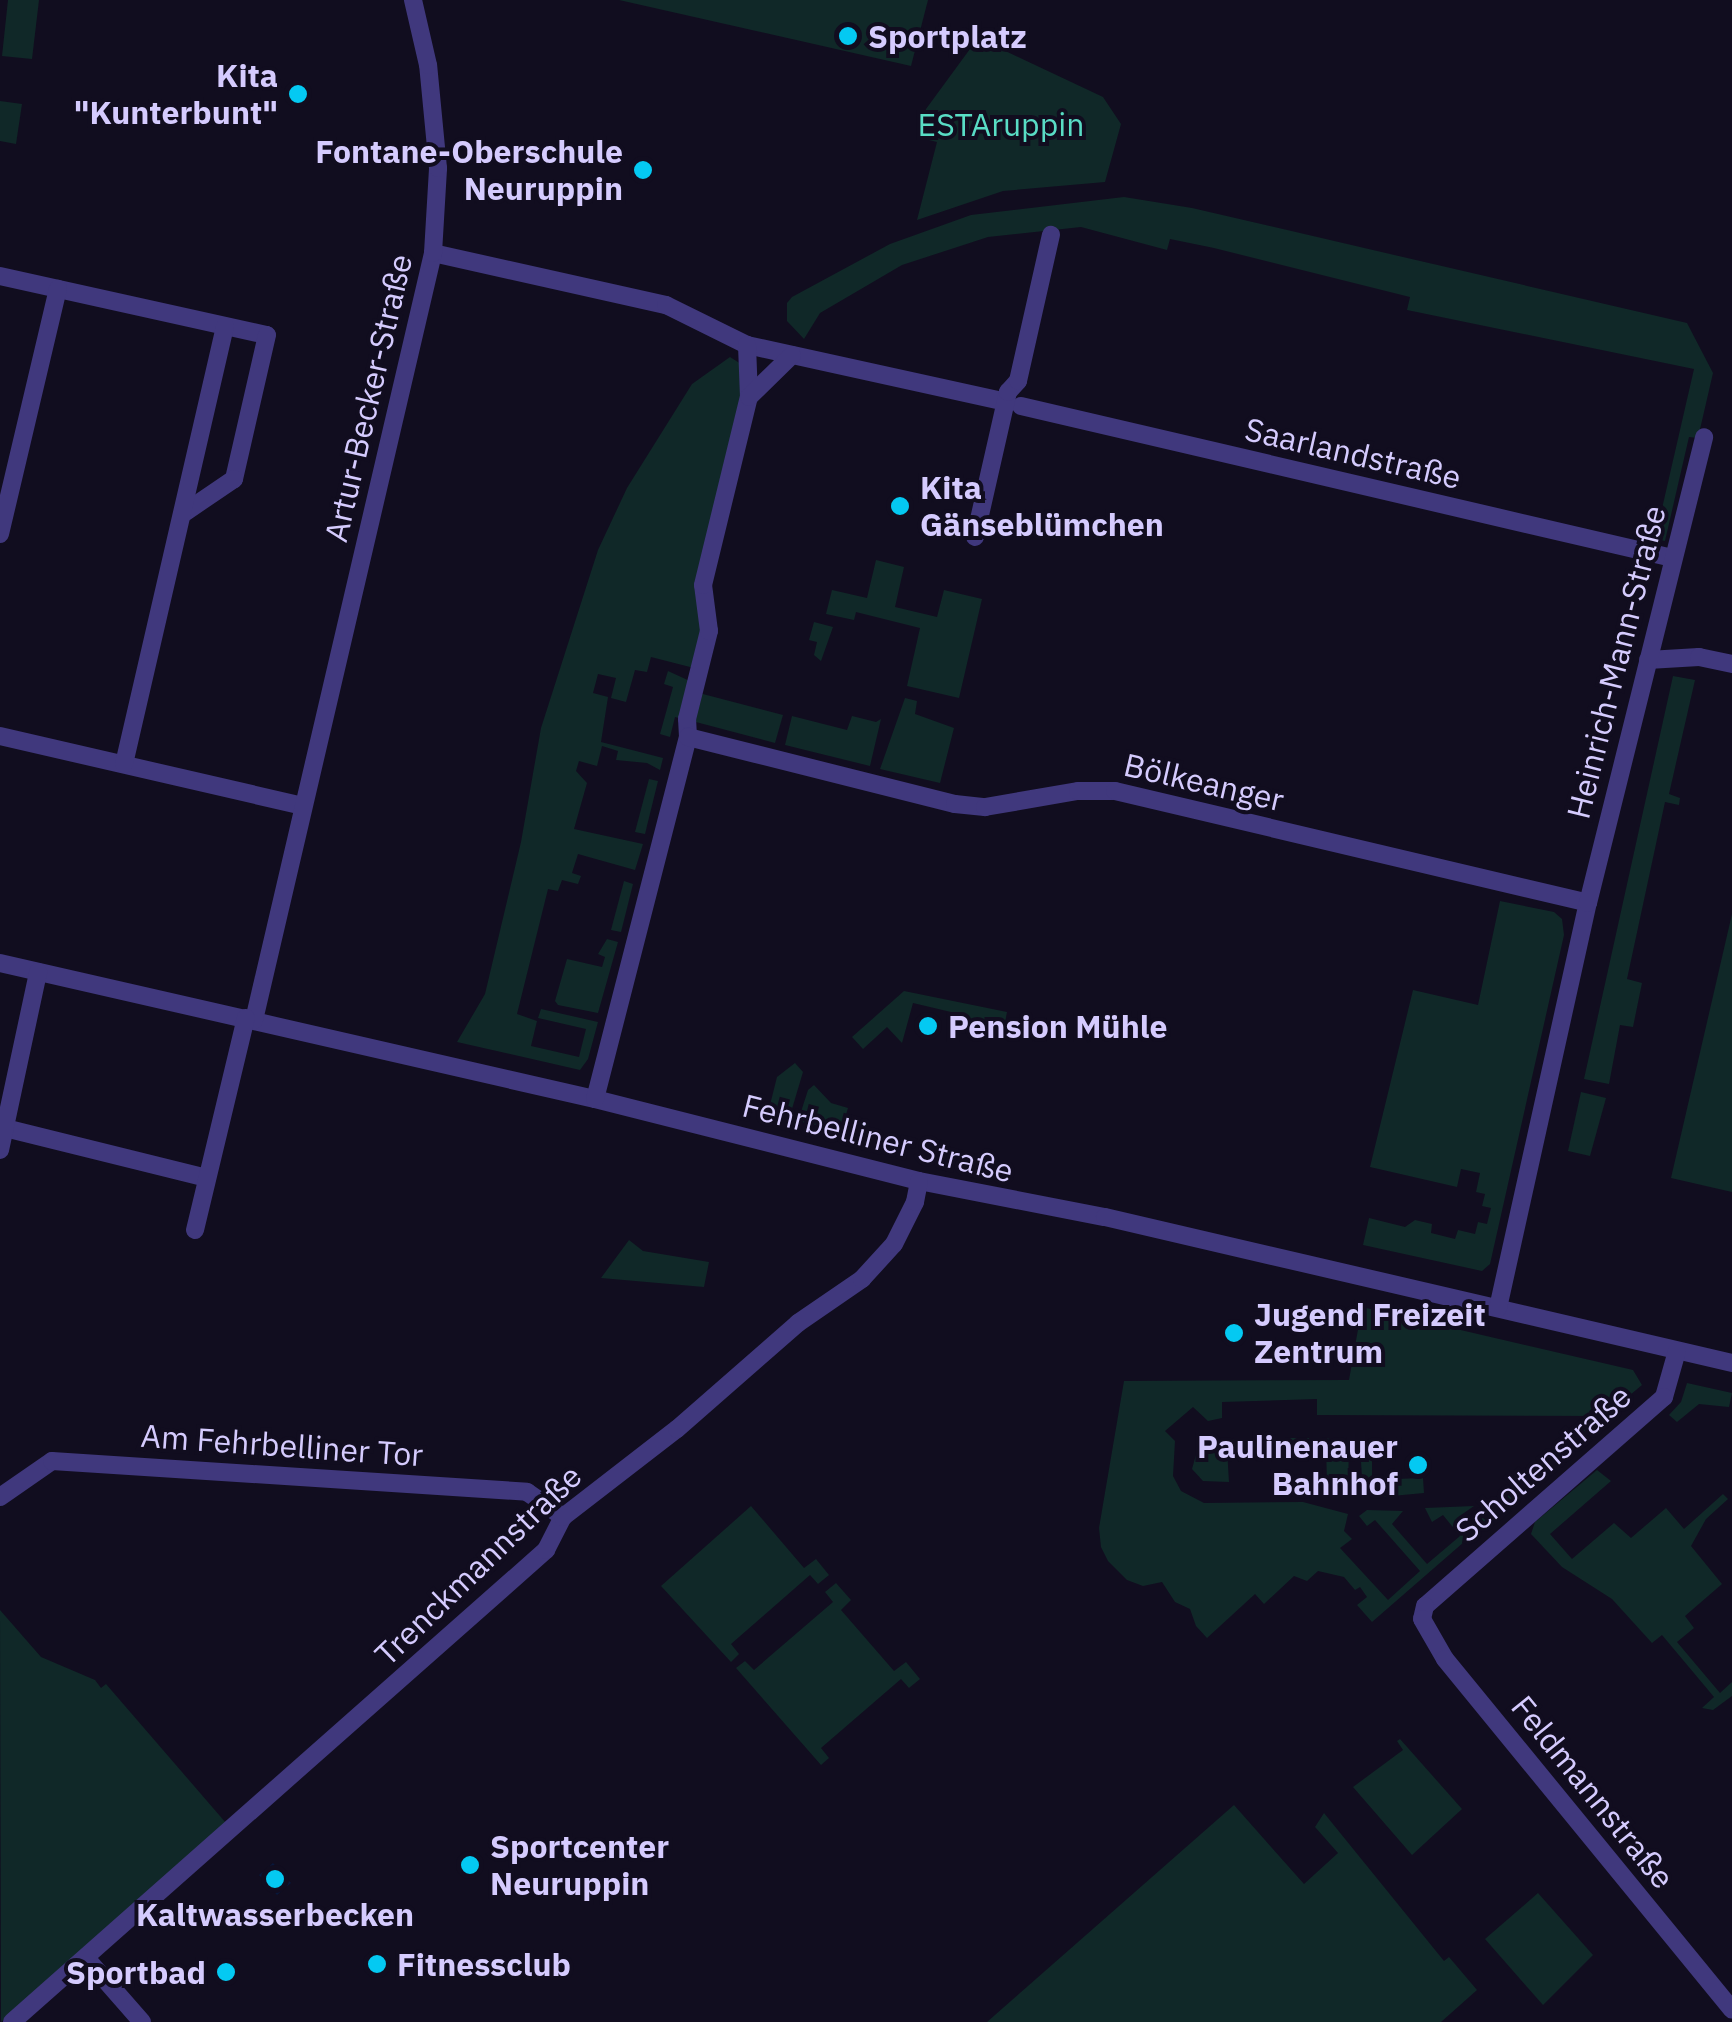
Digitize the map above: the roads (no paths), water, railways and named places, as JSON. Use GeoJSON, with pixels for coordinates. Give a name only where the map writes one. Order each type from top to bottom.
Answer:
{"type":"FeatureCollection","features":[{"type":"Feature","properties":{"kind":"street","name":"Artur-Becker-Straße"},"geometry":{"type":"LineString","coordinates":[[250,1019],[433,253],[438,168],[428,65],[413,0]]}},
{"type":"Feature","properties":{"kind":"street"},"geometry":{"type":"LineString","coordinates":[[975,537],[1018,381],[1051,235]]}},
{"type":"Feature","properties":{"kind":"street","name":"Saarlandstraße"},"geometry":{"type":"LineString","coordinates":[[433,253],[666,305],[746,345],[1011,400],[1672,558]]}},
{"type":"Feature","properties":{"kind":"street"},"geometry":{"type":"LineString","coordinates":[[0,276],[266,336],[234,480],[184,512]]}},
{"type":"Feature","properties":{"kind":"street"},"geometry":{"type":"LineString","coordinates":[[0,534],[58,289]]}},
{"type":"Feature","properties":{"kind":"street"},"geometry":{"type":"LineString","coordinates":[[124,764],[225,326]]}},
{"type":"Feature","properties":{"kind":"street"},"geometry":{"type":"LineString","coordinates":[[595,1099],[688,737],[687,719],[708,631],[703,585],[749,397],[746,345]]}},
{"type":"Feature","properties":{"kind":"street"},"geometry":{"type":"LineString","coordinates":[[749,397],[792,355]]}},
{"type":"Feature","properties":{"kind":"street","name":"Heinrich-Mann-Straße"},"geometry":{"type":"LineString","coordinates":[[1588,902],[1704,437]]}},
{"type":"Feature","properties":{"kind":"street"},"geometry":{"type":"LineString","coordinates":[[1648,660],[1699,657],[1732,664]]}},
{"type":"Feature","properties":{"kind":"street"},"geometry":{"type":"LineString","coordinates":[[0,736],[303,806]]}},
{"type":"Feature","properties":{"kind":"street","name":"Bölkeanger"},"geometry":{"type":"LineString","coordinates":[[688,737],[955,804],[986,807],[1078,790],[1116,791],[1588,902]]}},
{"type":"Feature","properties":{"kind":"street"},"geometry":{"type":"LineString","coordinates":[[1498,1308],[1588,902]]}},
{"type":"Feature","properties":{"kind":"street","name":"Fehrbelliner Straße"},"geometry":{"type":"LineString","coordinates":[[0,963],[595,1099],[920,1181],[1105,1217],[1732,1364]]}},
{"type":"Feature","properties":{"kind":"street"},"geometry":{"type":"LineString","coordinates":[[0,1150],[38,972]]}},
{"type":"Feature","properties":{"kind":"street"},"geometry":{"type":"LineString","coordinates":[[195,1230],[250,1019]]}},
{"type":"Feature","properties":{"kind":"street"},"geometry":{"type":"LineString","coordinates":[[4,1128],[208,1178]]}},
{"type":"Feature","properties":{"kind":"street","name":"Trenckmannstraße"},"geometry":{"type":"LineString","coordinates":[[12,2022],[546,1550],[563,1517],[677,1429],[798,1323],[862,1278],[894,1244],[915,1202],[920,1181]]}},
{"type":"Feature","properties":{"kind":"street","name":"Scholtenstraße"},"geometry":{"type":"LineString","coordinates":[[1425,1606],[1664,1397],[1677,1351]]}},
{"type":"Feature","properties":{"kind":"street","name":"Am Fehrbelliner Tor"},"geometry":{"type":"LineString","coordinates":[[0,1497],[52,1461],[527,1492],[563,1517]]}},
{"type":"Feature","properties":{"kind":"street","name":"Feldmannstraße"},"geometry":{"type":"LineString","coordinates":[[1425,1606],[1425,1627],[1445,1658],[1732,2010]]}},
{"type":"Feature","properties":{"kind":"street"},"geometry":{"type":"LineString","coordinates":[[86,1958],[142,2022]]}},
{"type":"Feature","properties":{"kind":"water","name":"Kaltwasserbecken"},"geometry":{"type":"Polygon","coordinates":[[[273,1863],[291,1883],[277,1895],[259,1875],[273,1863]]]}},
{"type":"Feature","properties":{"kind":"place","name":"Sportplatz"},"geometry":{"type":"Point","coordinates":[848,36]}},
{"type":"Feature","properties":{"kind":"place","name":"Kita \"Kunterbunt\""},"geometry":{"type":"Point","coordinates":[298,94]}},
{"type":"Feature","properties":{"kind":"place","name":"Fontane-Oberschule Neuruppin"},"geometry":{"type":"Point","coordinates":[643,170]}},
{"type":"Feature","properties":{"kind":"place","name":"Kita Gänseblümchen"},"geometry":{"type":"Point","coordinates":[900,506]}},
{"type":"Feature","properties":{"kind":"place","name":"Pension Mühle"},"geometry":{"type":"Point","coordinates":[928,1026]}},
{"type":"Feature","properties":{"kind":"place","name":"Jugend Freizeit Zentrum"},"geometry":{"type":"Point","coordinates":[1234,1333]}},
{"type":"Feature","properties":{"kind":"place","name":"Paulinenauer Bahnhof"},"geometry":{"type":"Point","coordinates":[1418,1465]}},
{"type":"Feature","properties":{"kind":"place","name":"Sportcenter Neuruppin"},"geometry":{"type":"Point","coordinates":[470,1865]}},
{"type":"Feature","properties":{"kind":"place","name":"Kaltwasserbecken"},"geometry":{"type":"Point","coordinates":[275,1879]}},
{"type":"Feature","properties":{"kind":"place","name":"Fitnessclub"},"geometry":{"type":"Point","coordinates":[377,1964]}},
{"type":"Feature","properties":{"kind":"place","name":"Sportbad"},"geometry":{"type":"Point","coordinates":[226,1972]}},
{"type":"Feature","properties":{"kind":"park label","name":"ESTAruppin"},"geometry":{"type":"Point","coordinates":[1001,124]}}]}
